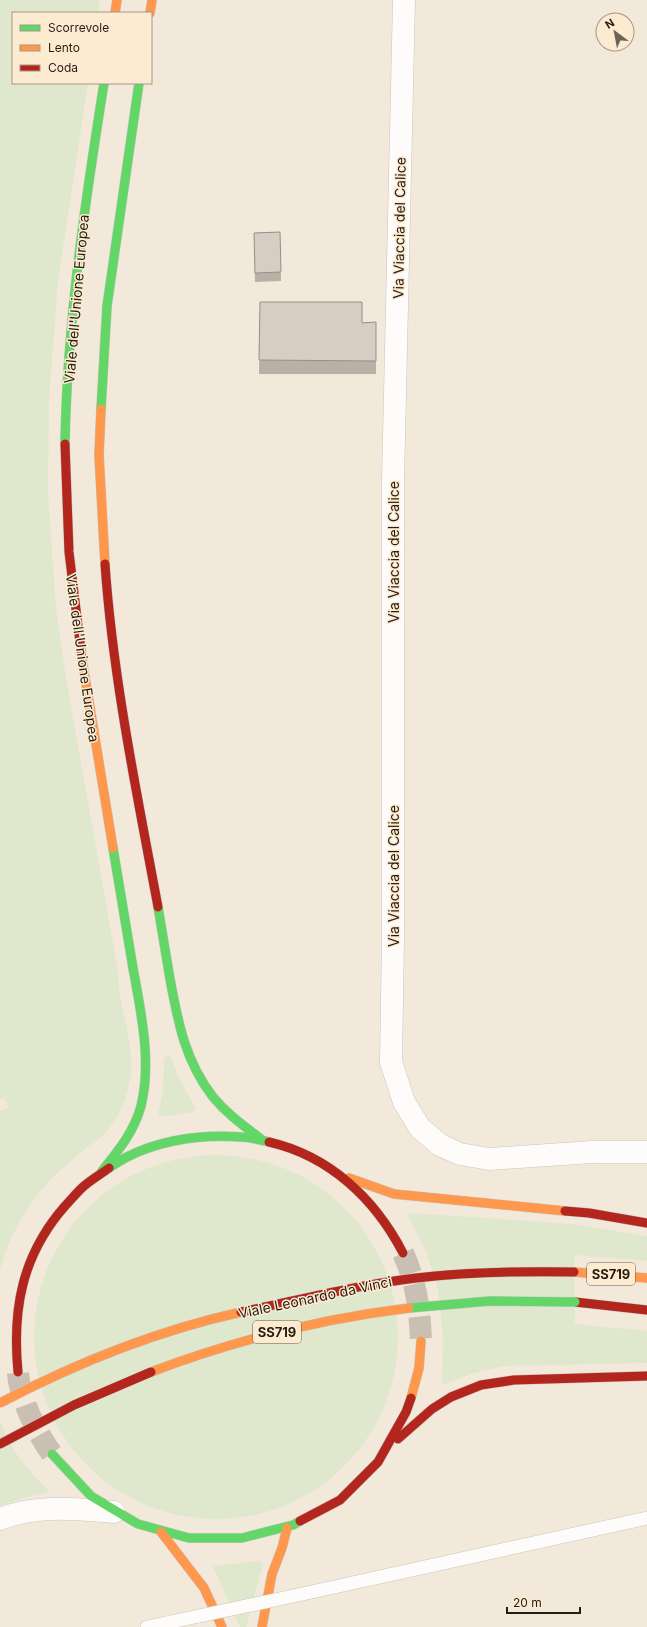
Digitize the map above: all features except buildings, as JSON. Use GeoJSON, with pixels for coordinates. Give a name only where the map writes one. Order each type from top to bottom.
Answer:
{"type":"FeatureCollection","features":[{"type":"Feature","properties":{"kind":"main road"},"geometry":{"type":"LineString","coordinates":[[115,12],[117,0]]}},
{"type":"Feature","properties":{"kind":"main road"},"geometry":{"type":"LineString","coordinates":[[150,12],[152,0]]}},
{"type":"Feature","properties":{"kind":"main road","name":"Viale dell'Unione Europea"},"geometry":{"type":"LineString","coordinates":[[102,1171],[123,1144],[134,1125],[142,1103],[145,1088],[146,1056],[145,1039],[137,988],[78,640],[71,578],[67,520],[66,475],[68,366],[72,315],[85,201],[104,84]]}},
{"type":"Feature","properties":{"kind":"main road","name":"Viale dell'Unione Europea"},"geometry":{"type":"LineString","coordinates":[[139,84],[107,306],[103,357],[99,455],[101,512],[108,607],[129,748],[179,1027],[187,1052],[197,1075],[213,1098],[232,1117],[261,1139]]}},
{"type":"Feature","properties":{"kind":"main road","name":"Viale dell'Unione Europea"},"geometry":{"type":"LineString","coordinates":[[18,1372],[15,1345],[17,1311],[22,1283],[32,1257],[45,1232],[61,1209],[80,1189],[102,1171],[126,1157],[160,1143],[196,1136],[233,1135],[261,1139],[289,1147],[308,1156],[338,1174],[360,1192],[379,1213],[403,1253]]}},
{"type":"Feature","properties":{"kind":"main road"},"geometry":{"type":"LineString","coordinates":[[338,1174],[394,1194],[589,1213],[647,1223]]}},
{"type":"Feature","properties":{"kind":"main road","name":"Viale Leonardo da Vinci"},"geometry":{"type":"LineString","coordinates":[[0,1403],[56,1374],[110,1352],[168,1332],[218,1317],[358,1287],[395,1281],[478,1273],[574,1272],[647,1278]]}},
{"type":"Feature","properties":{"kind":"main road","name":"Viale Leonardo da Vinci"},"geometry":{"type":"LineString","coordinates":[[0,1444],[85,1400],[136,1378],[210,1351],[291,1329],[371,1313],[449,1304],[502,1301],[575,1302],[647,1310]]}},
{"type":"Feature","properties":{"kind":"main road"},"geometry":{"type":"LineString","coordinates":[[6,1320],[17,1311]]}},
{"type":"Feature","properties":{"kind":"main road"},"geometry":{"type":"LineString","coordinates":[[388,1449],[402,1424],[412,1398],[418,1371],[421,1341]]}},
{"type":"Feature","properties":{"kind":"main road"},"geometry":{"type":"LineString","coordinates":[[52,1454],[62,1468],[86,1492],[114,1512],[138,1524],[161,1532],[193,1539],[224,1540],[256,1537],[286,1528],[316,1515],[344,1496],[368,1474],[388,1449],[432,1409],[451,1397],[481,1385],[514,1380],[647,1376]]}},
{"type":"Feature","properties":{"kind":"main road"},"geometry":{"type":"LineString","coordinates":[[262,1627],[272,1574],[282,1548],[286,1528]]}},
{"type":"Feature","properties":{"kind":"main road"},"geometry":{"type":"LineString","coordinates":[[161,1532],[204,1588],[222,1627]]}},
{"type":"Feature","properties":{"kind":"street","name":"Via Viaccia del Calice"},"geometry":{"type":"LineString","coordinates":[[404,0],[393,481],[393,938],[391,1062],[404,1102],[420,1128],[440,1145],[460,1154],[489,1159],[592,1152],[647,1152]]}},
{"type":"Feature","properties":{"kind":"street"},"geometry":{"type":"LineString","coordinates":[[0,1519],[30,1510],[64,1508],[114,1512]]}},
{"type":"Feature","properties":{"kind":"lane"},"geometry":{"type":"LineString","coordinates":[[147,1627],[298,1596],[647,1518]]}},
{"type":"Feature","properties":{"kind":"green space"},"geometry":{"type":"Polygon","coordinates":[[[0,0],[100,0],[98,12],[12,12],[12,84],[88,84],[58,281],[49,400],[48,493],[56,609],[66,678],[118,971],[120,997],[130,1048],[131,1074],[123,1105],[111,1126],[104,1135],[79,1154],[47,1183],[28,1207],[17,1227],[0,1269],[0,1111],[9,1107],[4,1098],[0,1100],[0,0]]]}},
{"type":"Feature","properties":{"kind":"green space"},"geometry":{"type":"Polygon","coordinates":[[[167,1056],[170,1056],[181,1082],[196,1108],[193,1112],[162,1117],[158,1113],[163,1091],[164,1059],[167,1056]]]}},
{"type":"Feature","properties":{"kind":"green space"},"geometry":{"type":"Polygon","coordinates":[[[216,1155],[251,1159],[286,1169],[317,1186],[345,1208],[367,1236],[384,1267],[394,1302],[398,1337],[394,1372],[384,1407],[367,1438],[345,1466],[317,1488],[286,1505],[251,1515],[216,1519],[181,1515],[146,1505],[115,1488],[87,1466],[65,1438],[48,1407],[38,1372],[34,1337],[38,1302],[48,1267],[65,1236],[87,1208],[115,1186],[146,1169],[181,1159],[216,1155]]]}},
{"type":"Feature","properties":{"kind":"green space"},"geometry":{"type":"Polygon","coordinates":[[[412,1213],[572,1224],[647,1236],[647,1261],[574,1255],[575,1324],[647,1331],[647,1363],[505,1366],[474,1373],[442,1385],[443,1338],[438,1289],[426,1251],[409,1217],[408,1214],[412,1213]]]}},
{"type":"Feature","properties":{"kind":"green space"},"geometry":{"type":"Polygon","coordinates":[[[0,1420],[8,1440],[14,1450],[49,1491],[49,1493],[22,1498],[0,1506],[0,1420]]]}},
{"type":"Feature","properties":{"kind":"green space"},"geometry":{"type":"Polygon","coordinates":[[[258,1561],[263,1563],[246,1627],[240,1627],[213,1566],[258,1561]]]}},
{"type":"Feature","properties":{"kind":"tunnel"},"geometry":{"type":"LineString","coordinates":[[403,1253],[414,1285],[420,1318],[421,1341]]}},
{"type":"Feature","properties":{"kind":"tunnel"},"geometry":{"type":"LineString","coordinates":[[18,1373],[22,1394],[30,1416],[52,1454]]}},
{"type":"Feature","properties":{"kind":"traffic: fast"},"geometry":{"type":"LineString","coordinates":[[65,444],[66,398],[73,308],[90,173],[104,84]]}},
{"type":"Feature","properties":{"kind":"traffic: fast"},"geometry":{"type":"LineString","coordinates":[[101,409],[107,306],[139,84]]}},
{"type":"Feature","properties":{"kind":"traffic: fast"},"geometry":{"type":"LineString","coordinates":[[102,1171],[130,1133],[141,1106],[146,1072],[142,1020],[113,848]]}},
{"type":"Feature","properties":{"kind":"traffic: fast"},"geometry":{"type":"LineString","coordinates":[[158,907],[176,1011],[189,1055],[203,1083],[218,1103],[261,1139]]}},
{"type":"Feature","properties":{"kind":"traffic: fast"},"geometry":{"type":"LineString","coordinates":[[109,1168],[139,1151],[172,1141],[189,1138],[224,1136],[244,1137],[269,1142]]}},
{"type":"Feature","properties":{"kind":"traffic: fast"},"geometry":{"type":"LineString","coordinates":[[409,1308],[490,1301],[575,1302]]}},
{"type":"Feature","properties":{"kind":"traffic: fast"},"geometry":{"type":"LineString","coordinates":[[52,1454],[91,1496],[138,1524],[189,1538],[242,1538],[293,1525],[300,1521]]}},
{"type":"Feature","properties":{"kind":"traffic: slow"},"geometry":{"type":"LineString","coordinates":[[115,12],[117,0]]}},
{"type":"Feature","properties":{"kind":"traffic: slow"},"geometry":{"type":"LineString","coordinates":[[150,12],[152,0]]}},
{"type":"Feature","properties":{"kind":"traffic: slow"},"geometry":{"type":"LineString","coordinates":[[101,409],[99,455],[105,564]]}},
{"type":"Feature","properties":{"kind":"traffic: slow"},"geometry":{"type":"LineString","coordinates":[[82,659],[113,848]]}},
{"type":"Feature","properties":{"kind":"traffic: slow"},"geometry":{"type":"LineString","coordinates":[[349,1178],[394,1194],[565,1211]]}},
{"type":"Feature","properties":{"kind":"traffic: slow"},"geometry":{"type":"LineString","coordinates":[[574,1272],[647,1278]]}},
{"type":"Feature","properties":{"kind":"traffic: slow"},"geometry":{"type":"LineString","coordinates":[[151,1372],[214,1350],[278,1332],[343,1318],[409,1308]]}},
{"type":"Feature","properties":{"kind":"traffic: slow"},"geometry":{"type":"LineString","coordinates":[[0,1403],[29,1388],[117,1350],[178,1329],[241,1312]]}},
{"type":"Feature","properties":{"kind":"traffic: slow"},"geometry":{"type":"LineString","coordinates":[[411,1398],[419,1368],[421,1341]]}},
{"type":"Feature","properties":{"kind":"traffic: slow"},"geometry":{"type":"LineString","coordinates":[[262,1627],[272,1574],[282,1548],[287,1528]]}},
{"type":"Feature","properties":{"kind":"traffic: slow"},"geometry":{"type":"LineString","coordinates":[[161,1532],[204,1588],[222,1627]]}},
{"type":"Feature","properties":{"kind":"traffic: jam"},"geometry":{"type":"LineString","coordinates":[[65,444],[69,552],[82,659]]}},
{"type":"Feature","properties":{"kind":"traffic: jam"},"geometry":{"type":"LineString","coordinates":[[105,564],[120,693],[134,779],[158,907]]}},
{"type":"Feature","properties":{"kind":"traffic: jam"},"geometry":{"type":"LineString","coordinates":[[269,1142],[312,1158],[331,1169],[348,1182],[379,1215],[392,1233],[403,1253]]}},
{"type":"Feature","properties":{"kind":"traffic: jam"},"geometry":{"type":"LineString","coordinates":[[18,1372],[17,1326],[19,1305],[23,1284],[30,1263],[50,1225],[65,1206],[84,1186],[109,1168]]}},
{"type":"Feature","properties":{"kind":"traffic: jam"},"geometry":{"type":"LineString","coordinates":[[565,1211],[589,1213],[647,1223]]}},
{"type":"Feature","properties":{"kind":"traffic: jam"},"geometry":{"type":"LineString","coordinates":[[241,1312],[350,1289],[416,1278],[495,1272],[574,1272]]}},
{"type":"Feature","properties":{"kind":"traffic: jam"},"geometry":{"type":"LineString","coordinates":[[575,1302],[647,1310]]}},
{"type":"Feature","properties":{"kind":"traffic: jam"},"geometry":{"type":"LineString","coordinates":[[0,1444],[74,1405],[151,1372]]}},
{"type":"Feature","properties":{"kind":"traffic: jam"},"geometry":{"type":"LineString","coordinates":[[398,1439],[432,1409],[451,1397],[481,1385],[514,1380],[647,1376]]}},
{"type":"Feature","properties":{"kind":"traffic: jam"},"geometry":{"type":"LineString","coordinates":[[300,1521],[340,1500],[378,1462],[406,1412],[411,1398]]}}]}
